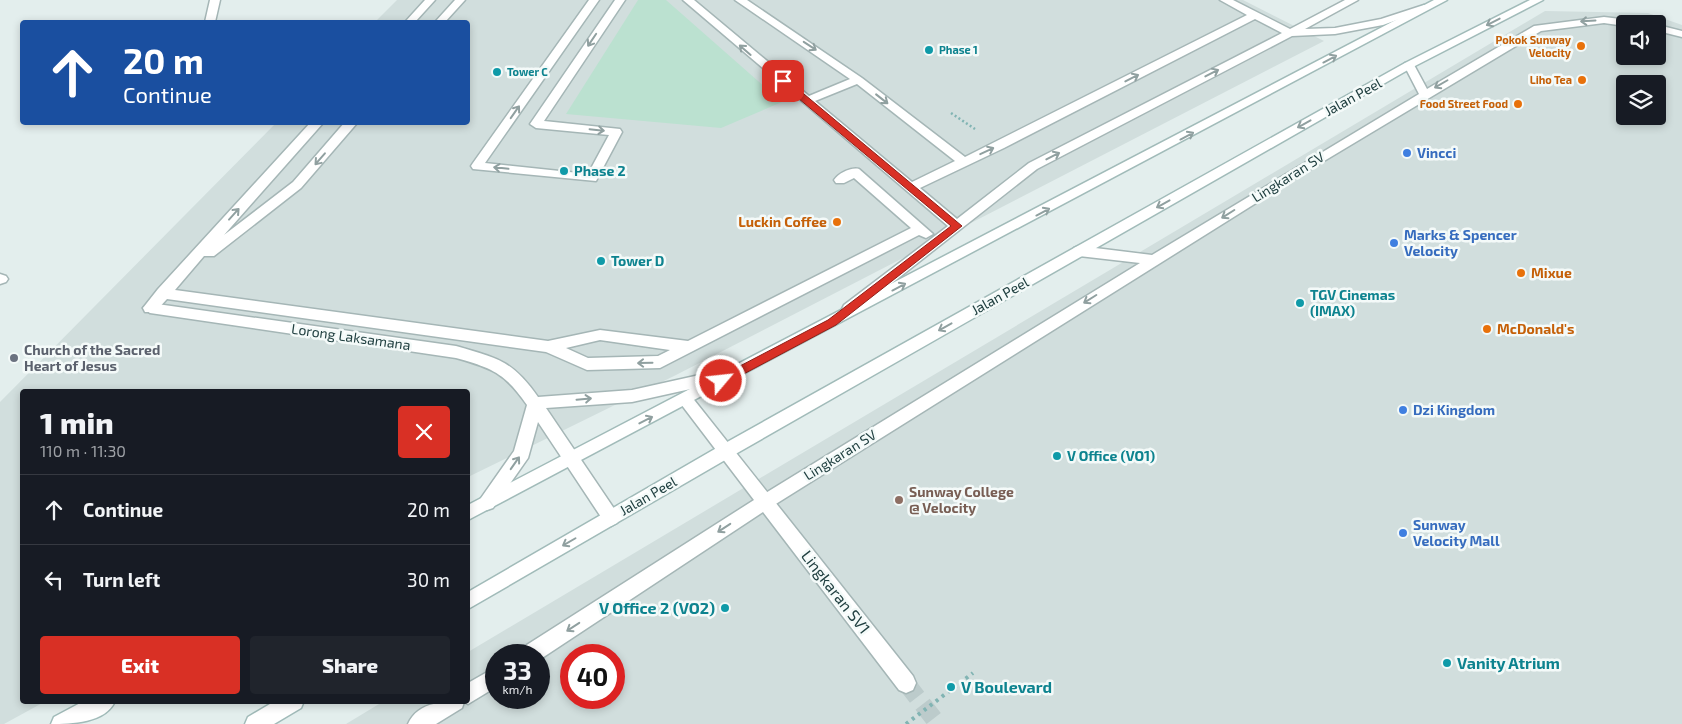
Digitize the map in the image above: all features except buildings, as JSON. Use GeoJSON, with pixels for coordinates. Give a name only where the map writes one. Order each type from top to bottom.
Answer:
{"type":"FeatureCollection","features":[{"type":"Feature","properties":{"kind":"street"},"geometry":{"type":"LineString","coordinates":[[210,20],[215,0]]}},
{"type":"Feature","properties":{"kind":"street"},"geometry":{"type":"LineString","coordinates":[[412,20],[430,0]]}},
{"type":"Feature","properties":{"kind":"street"},"geometry":{"type":"LineString","coordinates":[[442,20],[460,0]]}},
{"type":"Feature","properties":{"kind":"street"},"geometry":{"type":"LineString","coordinates":[[594,0],[477,166],[592,178],[616,132],[536,124],[620,0]]}},
{"type":"Feature","properties":{"kind":"street"},"geometry":{"type":"LineString","coordinates":[[688,0],[770,72],[808,100],[957,226]]}},
{"type":"Feature","properties":{"kind":"street"},"geometry":{"type":"LineString","coordinates":[[740,0],[858,80],[964,162]]}},
{"type":"Feature","properties":{"kind":"street"},"geometry":{"type":"LineString","coordinates":[[1225,0],[1290,33],[1335,30],[1384,22],[1430,7]]}},
{"type":"Feature","properties":{"kind":"street"},"geometry":{"type":"LineString","coordinates":[[832,322],[1033,166],[1353,0]]}},
{"type":"Feature","properties":{"kind":"street"},"geometry":{"type":"LineString","coordinates":[[470,512],[686,400],[1442,0]]}},
{"type":"Feature","properties":{"kind":"street","name":"Jalan Peel"},"geometry":{"type":"LineString","coordinates":[[470,600],[726,451],[1409,65],[1538,0]]}},
{"type":"Feature","properties":{"kind":"street"},"geometry":{"type":"LineString","coordinates":[[912,187],[1255,15]]}},
{"type":"Feature","properties":{"kind":"street","name":"Lingkaran SV"},"geometry":{"type":"LineString","coordinates":[[546,644],[765,502],[1153,260],[1424,94],[1538,28],[1574,22],[1604,20],[1616,21]]}},
{"type":"Feature","properties":{"kind":"street"},"geometry":{"type":"LineString","coordinates":[[1666,30],[1682,34]]}},
{"type":"Feature","properties":{"kind":"street"},"geometry":{"type":"LineString","coordinates":[[1409,65],[1424,94]]}},
{"type":"Feature","properties":{"kind":"street"},"geometry":{"type":"LineString","coordinates":[[808,100],[858,80]]}},
{"type":"Feature","properties":{"kind":"street"},"geometry":{"type":"LineString","coordinates":[[163,293],[315,125]]}},
{"type":"Feature","properties":{"kind":"street"},"geometry":{"type":"LineString","coordinates":[[178,276],[297,186],[349,125]]}},
{"type":"Feature","properties":{"kind":"street"},"geometry":{"type":"LineString","coordinates":[[840,180],[855,172],[936,243]]}},
{"type":"Feature","properties":{"kind":"street"},"geometry":{"type":"LineString","coordinates":[[163,293],[548,347],[587,364],[660,362],[920,229]]}},
{"type":"Feature","properties":{"kind":"street"},"geometry":{"type":"LineString","coordinates":[[1079,251],[1153,260]]}},
{"type":"Feature","properties":{"kind":"street","name":"Lorong Laksamana"},"geometry":{"type":"LineString","coordinates":[[163,293],[150,308],[456,352],[494,363],[518,380],[611,518]]}},
{"type":"Feature","properties":{"kind":"street"},"geometry":{"type":"LineString","coordinates":[[548,347],[600,335],[690,347]]}},
{"type":"Feature","properties":{"kind":"street"},"geometry":{"type":"LineString","coordinates":[[487,503],[522,453],[535,403],[632,396],[738,372]]}},
{"type":"Feature","properties":{"kind":"street","name":"Lingkaran SV1"},"geometry":{"type":"LineString","coordinates":[[686,400],[906,683]]}},
{"type":"Feature","properties":{"kind":"street"},"geometry":{"type":"LineString","coordinates":[[470,693],[485,683]]}},
{"type":"Feature","properties":{"kind":"street"},"geometry":{"type":"LineString","coordinates":[[61,724],[98,704]]}},
{"type":"Feature","properties":{"kind":"street"},"geometry":{"type":"LineString","coordinates":[[255,724],[289,704]]}},
{"type":"Feature","properties":{"kind":"street"},"geometry":{"type":"LineString","coordinates":[[418,724],[450,704]]}},
{"type":"Feature","properties":{"kind":"path"},"geometry":{"type":"LineString","coordinates":[[906,724],[974,673]]}},
{"type":"Feature","properties":{"kind":"shaded area"},"geometry":{"type":"Polygon","coordinates":[[[397,0],[1243,0],[1324,41],[676,375],[470,476],[470,389],[20,389],[20,704],[41,704],[4,724],[0,724],[0,402],[274,125],[470,125],[470,20],[377,20],[397,0]]]}},
{"type":"Feature","properties":{"kind":"shaded area"},"geometry":{"type":"Polygon","coordinates":[[[1545,11],[1648,13],[1654,15],[1616,15],[1616,65],[1666,65],[1666,19],[1682,25],[1682,724],[346,724],[379,704],[470,704],[470,651],[1545,11]]]}},
{"type":"Feature","properties":{"kind":"green space"},"geometry":{"type":"Polygon","coordinates":[[[638,0],[666,0],[782,102],[721,128],[566,114],[638,0]]]}},
{"type":"Feature","properties":{"kind":"tunnel"},"geometry":{"type":"LineString","coordinates":[[906,683],[938,724]]}},
{"type":"Feature","properties":{"kind":"place","name":"Pokok Sunway Velocity"},"geometry":{"type":"Point","coordinates":[1581,46]}},
{"type":"Feature","properties":{"kind":"place","name":"Phase 1"},"geometry":{"type":"Point","coordinates":[929,50]}},
{"type":"Feature","properties":{"kind":"place","name":"Tower C"},"geometry":{"type":"Point","coordinates":[497,72]}},
{"type":"Feature","properties":{"kind":"place","name":"Liho Tea"},"geometry":{"type":"Point","coordinates":[1582,80]}},
{"type":"Feature","properties":{"kind":"place","name":"Food Street Food"},"geometry":{"type":"Point","coordinates":[1518,104]}},
{"type":"Feature","properties":{"kind":"place","name":"Vincci"},"geometry":{"type":"Point","coordinates":[1407,153]}},
{"type":"Feature","properties":{"kind":"place","name":"Phase 2"},"geometry":{"type":"Point","coordinates":[564,171]}},
{"type":"Feature","properties":{"kind":"place","name":"Luckin Coffee"},"geometry":{"type":"Point","coordinates":[837,222]}},
{"type":"Feature","properties":{"kind":"place","name":"Marks & Spencer Velocity"},"geometry":{"type":"Point","coordinates":[1394,243]}},
{"type":"Feature","properties":{"kind":"place","name":"Tower D"},"geometry":{"type":"Point","coordinates":[601,261]}},
{"type":"Feature","properties":{"kind":"place","name":"Mixue"},"geometry":{"type":"Point","coordinates":[1521,273]}},
{"type":"Feature","properties":{"kind":"place","name":"TGV Cinemas (IMAX)"},"geometry":{"type":"Point","coordinates":[1300,303]}},
{"type":"Feature","properties":{"kind":"place","name":"McDonald's"},"geometry":{"type":"Point","coordinates":[1487,329]}},
{"type":"Feature","properties":{"kind":"place","name":"Church of the Sacred Heart of Jesus"},"geometry":{"type":"Point","coordinates":[14,358]}},
{"type":"Feature","properties":{"kind":"place","name":"Dzi Kingdom"},"geometry":{"type":"Point","coordinates":[1403,410]}},
{"type":"Feature","properties":{"kind":"place","name":"V Office (VO1)"},"geometry":{"type":"Point","coordinates":[1057,456]}},
{"type":"Feature","properties":{"kind":"place","name":"Sunway College @ Velocity"},"geometry":{"type":"Point","coordinates":[899,500]}},
{"type":"Feature","properties":{"kind":"place","name":"Sunway Velocity Mall"},"geometry":{"type":"Point","coordinates":[1403,533]}},
{"type":"Feature","properties":{"kind":"place","name":"V Office 2 (VO2)"},"geometry":{"type":"Point","coordinates":[725,608]}},
{"type":"Feature","properties":{"kind":"place","name":"Vanity Atrium"},"geometry":{"type":"Point","coordinates":[1447,663]}},
{"type":"Feature","properties":{"kind":"place","name":"V Boulevard"},"geometry":{"type":"Point","coordinates":[951,687]}},
{"type":"Feature","properties":{"kind":"route"},"geometry":{"type":"LineString","coordinates":[[721,381],[832,322],[957,226],[783,81]]}}]}
